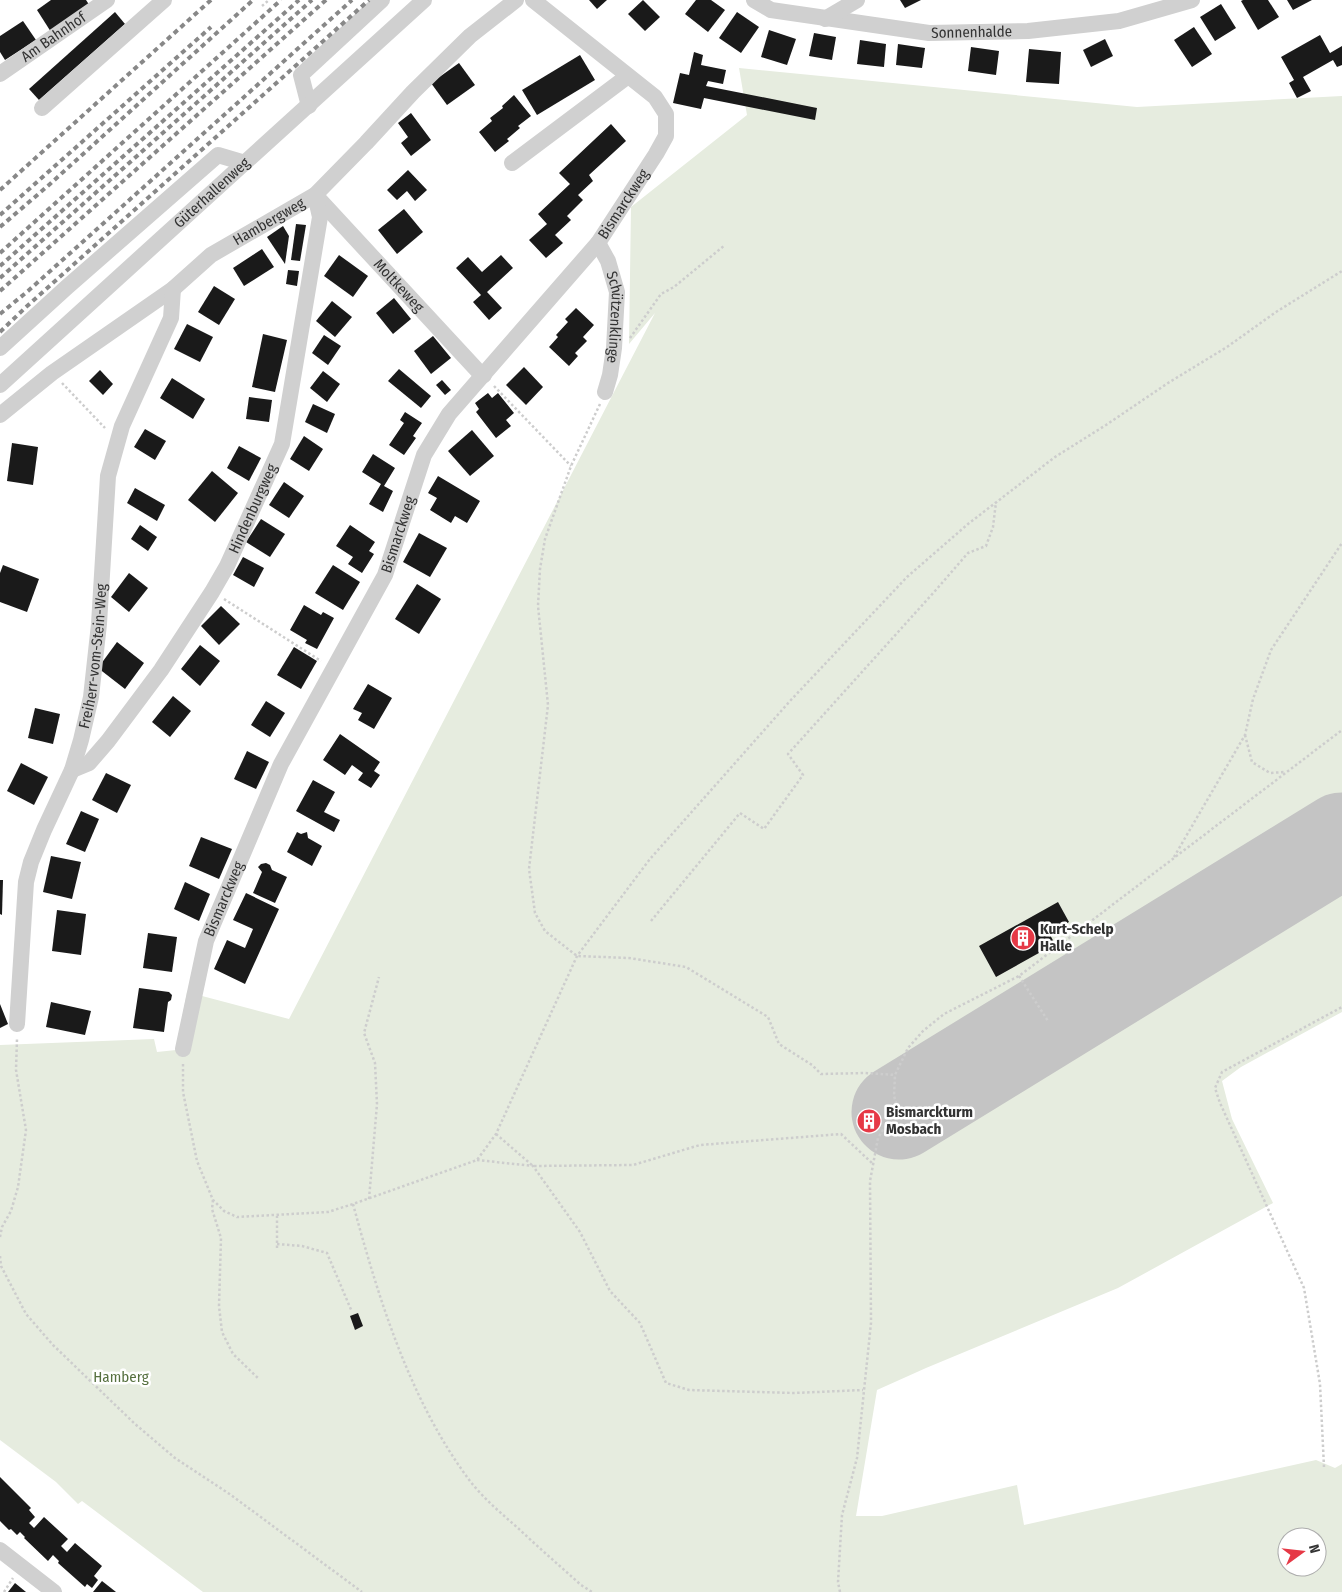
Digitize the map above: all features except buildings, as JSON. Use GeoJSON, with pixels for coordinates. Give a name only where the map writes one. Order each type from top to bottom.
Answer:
{"type":"FeatureCollection","features":[{"type":"Feature","properties":{"kind":"street","name":"Am Bahnhof"},"geometry":{"type":"LineString","coordinates":[[0,74],[107,0]]}},
{"type":"Feature","properties":{"kind":"street"},"geometry":{"type":"LineString","coordinates":[[42,108],[164,0]]}},
{"type":"Feature","properties":{"kind":"street"},"geometry":{"type":"LineString","coordinates":[[309,106],[301,75],[382,0]]}},
{"type":"Feature","properties":{"kind":"street","name":"Güterhallenweg"},"geometry":{"type":"LineString","coordinates":[[0,385],[424,0]]}},
{"type":"Feature","properties":{"kind":"street","name":"Hambergweg"},"geometry":{"type":"LineString","coordinates":[[0,415],[52,373],[173,289],[211,255],[315,196],[413,92],[464,42],[516,0]]}},
{"type":"Feature","properties":{"kind":"street","name":"Bismarckweg"},"geometry":{"type":"LineString","coordinates":[[183,1049],[206,941],[281,764],[385,575],[424,455],[448,414],[598,244],[666,136],[666,114],[655,97],[533,0]]}},
{"type":"Feature","properties":{"kind":"street","name":"Sonnenhalde"},"geometry":{"type":"LineString","coordinates":[[754,0],[771,10],[929,33],[1028,31],[1119,21],[1192,0]]}},
{"type":"Feature","properties":{"kind":"street"},"geometry":{"type":"LineString","coordinates":[[825,18],[857,0]]}},
{"type":"Feature","properties":{"kind":"street"},"geometry":{"type":"LineString","coordinates":[[512,163],[628,76]]}},
{"type":"Feature","properties":{"kind":"street"},"geometry":{"type":"LineString","coordinates":[[0,348],[218,155],[245,163]]}},
{"type":"Feature","properties":{"kind":"street","name":"Moltkeweg"},"geometry":{"type":"LineString","coordinates":[[315,196],[477,370],[484,375]]}},
{"type":"Feature","properties":{"kind":"street","name":"Hindenburgweg"},"geometry":{"type":"LineString","coordinates":[[72,770],[89,763],[108,741],[161,670],[212,592],[227,566],[282,444],[320,217],[315,196]]}},
{"type":"Feature","properties":{"kind":"street","name":"Schützenklinge"},"geometry":{"type":"LineString","coordinates":[[598,244],[608,261],[616,292],[614,348],[605,392]]}},
{"type":"Feature","properties":{"kind":"street"},"geometry":{"type":"LineString","coordinates":[[67,287],[86,307]]}},
{"type":"Feature","properties":{"kind":"street","name":"Freiherr-vom-Stein-Weg"},"geometry":{"type":"LineString","coordinates":[[17,1024],[26,882],[44,830],[72,770],[91,697],[99,624],[108,476],[122,426],[171,318],[173,289]]}},
{"type":"Feature","properties":{"kind":"street"},"geometry":{"type":"LineString","coordinates":[[0,1550],[54,1592]]}},
{"type":"Feature","properties":{"kind":"path"},"geometry":{"type":"LineString","coordinates":[[262,6],[269,0]]}},
{"type":"Feature","properties":{"kind":"path"},"geometry":{"type":"LineString","coordinates":[[630,339],[661,294],[674,287],[725,245]]}},
{"type":"Feature","properties":{"kind":"path"},"geometry":{"type":"LineString","coordinates":[[477,1160],[496,1134],[577,956],[650,859],[790,701],[907,577],[996,502],[1055,457],[1342,271]]}},
{"type":"Feature","properties":{"kind":"path"},"geometry":{"type":"LineString","coordinates":[[52,373],[118,442]]}},
{"type":"Feature","properties":{"kind":"path"},"geometry":{"type":"LineString","coordinates":[[484,375],[571,466]]}},
{"type":"Feature","properties":{"kind":"path"},"geometry":{"type":"LineString","coordinates":[[605,392],[571,466],[545,539],[540,569],[538,606],[548,705],[529,869],[535,913],[545,931],[577,956],[629,958],[686,968],[768,1017],[779,1044],[812,1065],[821,1074],[865,1073],[895,1075]]}},
{"type":"Feature","properties":{"kind":"path"},"geometry":{"type":"LineString","coordinates":[[651,921],[740,813],[764,829],[803,775],[788,754],[936,591],[968,553],[986,546],[993,527],[996,502]]}},
{"type":"Feature","properties":{"kind":"path"},"geometry":{"type":"LineString","coordinates":[[1173,858],[1245,736],[1253,699],[1271,650],[1342,542]]}},
{"type":"Feature","properties":{"kind":"path"},"geometry":{"type":"LineString","coordinates":[[212,592],[334,669]]}},
{"type":"Feature","properties":{"kind":"path"},"geometry":{"type":"LineString","coordinates":[[840,1592],[838,1582],[842,1515],[857,1458],[871,1323],[870,1181],[878,1138],[888,1122],[899,1112],[894,1096],[895,1075],[908,1048],[923,1031],[944,1014],[1019,976],[1075,935],[1342,730]]}},
{"type":"Feature","properties":{"kind":"path"},"geometry":{"type":"LineString","coordinates":[[1245,736],[1252,762],[1270,772],[1287,771]]}},
{"type":"Feature","properties":{"kind":"path"},"geometry":{"type":"LineString","coordinates":[[369,1199],[377,1104],[375,1063],[364,1033],[379,976]]}},
{"type":"Feature","properties":{"kind":"path"},"geometry":{"type":"LineString","coordinates":[[1019,976],[1048,1021]]}},
{"type":"Feature","properties":{"kind":"path"},"geometry":{"type":"LineString","coordinates":[[1324,1466],[1320,1384],[1304,1288],[1220,1104],[1215,1088],[1222,1072],[1342,1007]]}},
{"type":"Feature","properties":{"kind":"path"},"geometry":{"type":"LineString","coordinates":[[0,1237],[2,1227],[11,1211],[18,1187],[26,1130],[16,1070],[17,1024]]}},
{"type":"Feature","properties":{"kind":"path"},"geometry":{"type":"LineString","coordinates":[[183,1049],[183,1092],[197,1161],[213,1200],[224,1211],[237,1217],[328,1212],[477,1160],[533,1166],[633,1165],[700,1144],[841,1134],[873,1164]]}},
{"type":"Feature","properties":{"kind":"path"},"geometry":{"type":"LineString","coordinates":[[496,1134],[533,1166],[580,1232],[610,1291],[640,1323],[666,1384],[689,1390],[794,1393],[864,1390]]}},
{"type":"Feature","properties":{"kind":"path"},"geometry":{"type":"LineString","coordinates":[[213,1200],[212,1209],[221,1238],[219,1306],[222,1332],[233,1354],[259,1379]]}},
{"type":"Feature","properties":{"kind":"path"},"geometry":{"type":"LineString","coordinates":[[353,1204],[371,1270],[404,1361],[424,1406],[444,1442],[471,1482],[494,1507],[581,1585],[592,1592]]}},
{"type":"Feature","properties":{"kind":"path"},"geometry":{"type":"LineString","coordinates":[[277,1216],[277,1246],[302,1246],[327,1253],[352,1312]]}},
{"type":"Feature","properties":{"kind":"path"},"geometry":{"type":"LineString","coordinates":[[0,1256],[1,1266],[26,1314],[53,1345],[135,1424],[175,1458],[231,1495],[362,1592]]}},
{"type":"Feature","properties":{"kind":"green space","name":"Hamberg"},"geometry":{"type":"Polygon","coordinates":[[[739,68],[1137,107],[1342,96],[1342,1012],[1241,1067],[1222,1081],[1232,1119],[1273,1203],[1118,1288],[877,1390],[856,1516],[882,1516],[1017,1485],[1024,1525],[1316,1460],[1335,1468],[1342,1464],[1342,1592],[203,1592],[82,1501],[78,1504],[56,1482],[0,1440],[0,1045],[154,1039],[157,1052],[176,1050],[187,992],[289,1019],[655,313],[629,344],[631,207],[747,115],[739,68]]]}},
{"type":"Feature","properties":{"kind":"runway"},"geometry":{"type":"LineString","coordinates":[[899,1112],[1342,840]]}},
{"type":"Feature","properties":{"kind":"railway"},"geometry":{"type":"LineString","coordinates":[[0,190],[211,0]]}},
{"type":"Feature","properties":{"kind":"railway"},"geometry":{"type":"LineString","coordinates":[[0,227],[253,0]]}},
{"type":"Feature","properties":{"kind":"railway"},"geometry":{"type":"LineString","coordinates":[[0,253],[281,0]]}},
{"type":"Feature","properties":{"kind":"railway"},"geometry":{"type":"LineString","coordinates":[[0,266],[299,0]]}},
{"type":"Feature","properties":{"kind":"railway"},"geometry":{"type":"LineString","coordinates":[[0,278],[312,0]]}},
{"type":"Feature","properties":{"kind":"railway"},"geometry":{"type":"LineString","coordinates":[[0,291],[326,0]]}},
{"type":"Feature","properties":{"kind":"railway"},"geometry":{"type":"LineString","coordinates":[[0,314],[352,0]]}},
{"type":"Feature","properties":{"kind":"railway"},"geometry":{"type":"LineString","coordinates":[[0,332],[369,0]]}},
{"type":"Feature","properties":{"kind":"railway"},"geometry":{"type":"LineString","coordinates":[[0,215],[211,27]]}},
{"type":"Feature","properties":{"kind":"place","name":"Kurt-Schelp Halle"},"geometry":{"type":"Point","coordinates":[1023,938]}},
{"type":"Feature","properties":{"kind":"place","name":"Bismarckturm Mosbach"},"geometry":{"type":"Point","coordinates":[869,1121]}}]}
